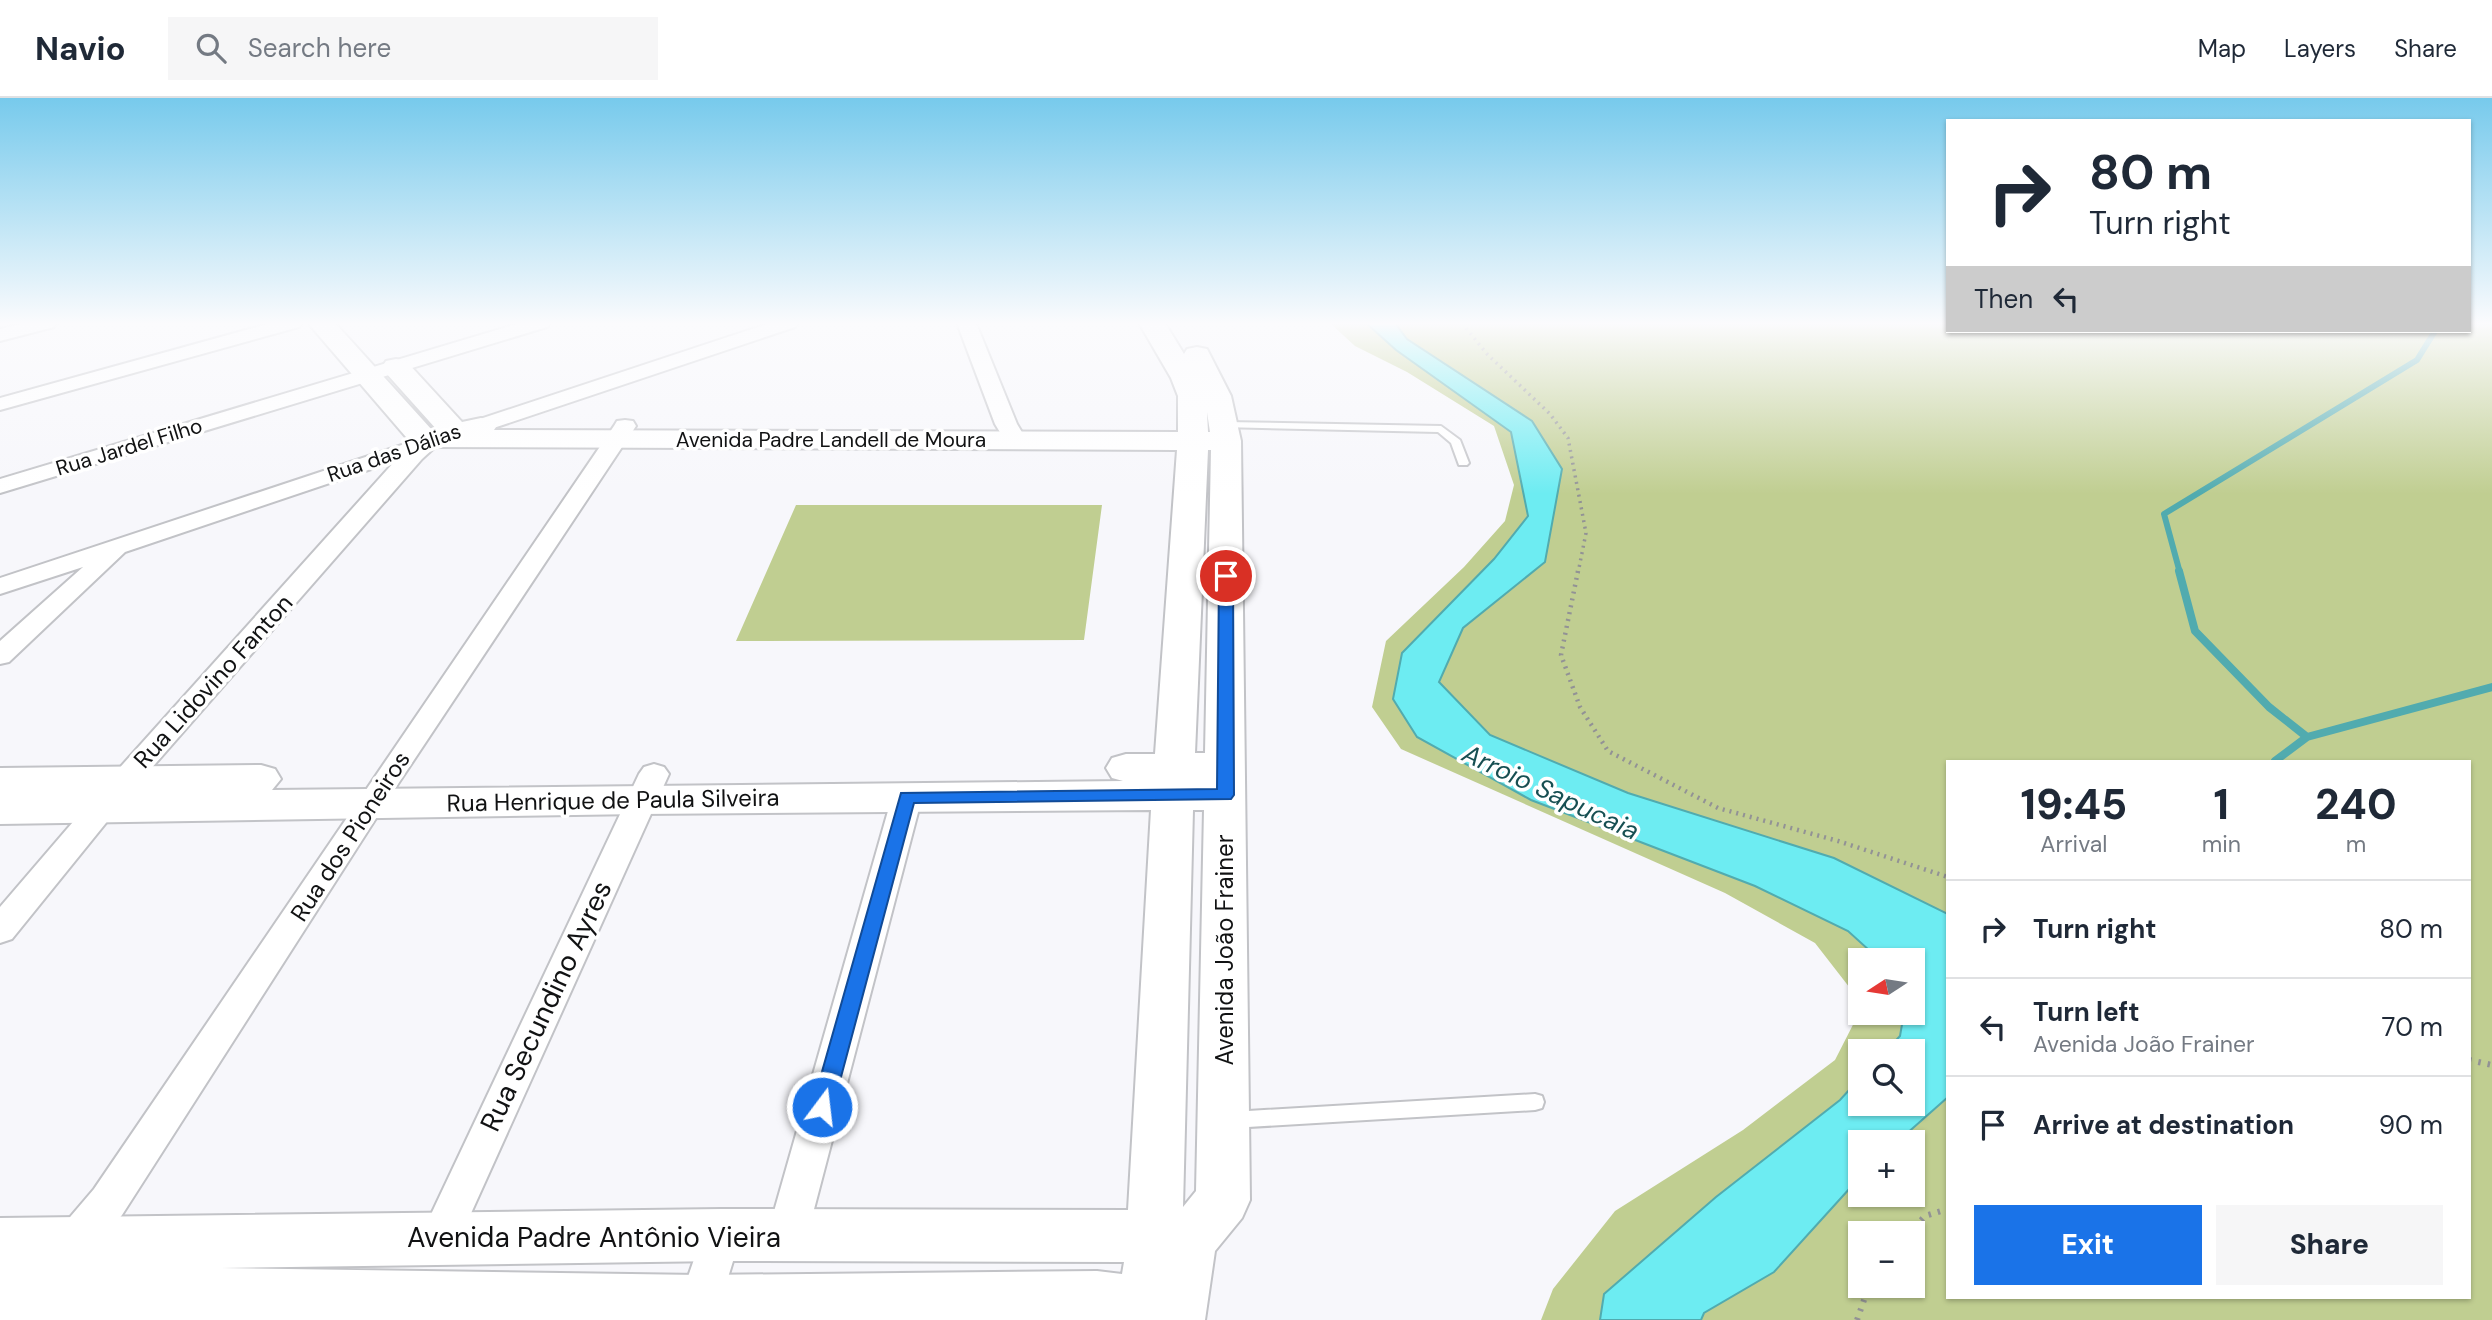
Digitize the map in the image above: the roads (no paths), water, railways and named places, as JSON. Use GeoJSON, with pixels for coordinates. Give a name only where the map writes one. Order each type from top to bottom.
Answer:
{"type":"FeatureCollection","features":[{"type":"Feature","properties":{"kind":"street"},"geometry":{"type":"LineString","coordinates":[[0,404],[86,380]]}},
{"type":"Feature","properties":{"kind":"street","name":"Rua Jardel Filho"},"geometry":{"type":"LineString","coordinates":[[0,486],[348,380]]}},
{"type":"Feature","properties":{"kind":"street"},"geometry":{"type":"LineString","coordinates":[[373,380],[423,438],[445,436]]}},
{"type":"Feature","properties":{"kind":"street"},"geometry":{"type":"LineString","coordinates":[[405,380],[445,436]]}},
{"type":"Feature","properties":{"kind":"street","name":"Rua das Dálias"},"geometry":{"type":"LineString","coordinates":[[0,586],[615,380]]}},
{"type":"Feature","properties":{"kind":"street"},"geometry":{"type":"LineString","coordinates":[[989,380],[1010,431]]}},
{"type":"Feature","properties":{"kind":"street","name":"Avenida João Frainer"},"geometry":{"type":"LineString","coordinates":[[1172,1239],[1223,1200],[1225,781],[1209,433],[1186,380]]}},
{"type":"Feature","properties":{"kind":"street","name":"Avenida João Frainer"},"geometry":{"type":"LineString","coordinates":[[1172,1239],[1174,780],[1212,380]]}},
{"type":"Feature","properties":{"kind":"street","name":"Avenida Padre Landell de Moura"},"geometry":{"type":"LineString","coordinates":[[445,436],[1010,431],[1209,433]]}},
{"type":"Feature","properties":{"kind":"street","name":"Rua dos Pioneiros"},"geometry":{"type":"LineString","coordinates":[[73,1244],[108,1202],[380,790],[621,434]]}},
{"type":"Feature","properties":{"kind":"street","name":"Rua Lidovino Fanton"},"geometry":{"type":"LineString","coordinates":[[0,930],[114,794],[414,454],[445,436]]}},
{"type":"Feature","properties":{"kind":"street"},"geometry":{"type":"LineString","coordinates":[[0,656],[121,544]]}},
{"type":"Feature","properties":{"kind":"street","name":"Rua Henrique de Paula Silveira"},"geometry":{"type":"LineString","coordinates":[[647,786],[907,797],[1174,780]]}},
{"type":"Feature","properties":{"kind":"street","name":"Rua Henrique de Paula Silveira"},"geometry":{"type":"LineString","coordinates":[[0,809],[114,794],[1225,781]]}},
{"type":"Feature","properties":{"kind":"street","name":"Rua Henrique de Paula Silveira"},"geometry":{"type":"LineString","coordinates":[[0,782],[114,794]]}},
{"type":"Feature","properties":{"kind":"street","name":"Rua Secundino Ayres"},"geometry":{"type":"LineString","coordinates":[[440,1238],[647,786]]}},
{"type":"Feature","properties":{"kind":"street"},"geometry":{"type":"LineString","coordinates":[[787,1236],[907,797]]}},
{"type":"Feature","properties":{"kind":"street"},"geometry":{"type":"LineString","coordinates":[[697,1312],[721,1235]]}},
{"type":"Feature","properties":{"kind":"street","name":"Avenida Padre Antônio Vieira"},"geometry":{"type":"LineString","coordinates":[[5,1287],[73,1244],[721,1235],[1109,1235],[1172,1239]]}},
{"type":"Feature","properties":{"kind":"street"},"geometry":{"type":"LineString","coordinates":[[1163,1313],[1172,1239]]}},
{"type":"Feature","properties":{"kind":"street","name":"Avenida Padre Antônio Vieira"},"geometry":{"type":"LineString","coordinates":[[5,1287],[697,1312],[1097,1299],[1163,1313]]}},
{"type":"Feature","properties":{"kind":"lane"},"geometry":{"type":"LineString","coordinates":[[1209,433],[1441,429],[1456,442],[1463,463]]}},
{"type":"Feature","properties":{"kind":"lane"},"geometry":{"type":"LineString","coordinates":[[1224,1121],[1535,1102]]}},
{"type":"Feature","properties":{"kind":"water","name":"Arroio Sapucaia"},"geometry":{"type":"Polygon","coordinates":[[[1438,380],[1470,380],[1532,421],[1562,469],[1545,562],[1463,628],[1439,682],[1490,735],[1628,793],[1834,858],[1946,913],[1946,1099],[1911,1130],[1848,1130],[1848,1190],[1774,1272],[1704,1313],[1701,1320],[1600,1320],[1604,1294],[1716,1197],[1848,1091],[1848,1116],[1925,1116],[1925,1039],[1897,1039],[1902,1026],[1925,1026],[1925,948],[1867,948],[1848,931],[1755,886],[1531,800],[1417,737],[1393,699],[1402,653],[1494,559],[1528,516],[1511,432],[1438,380]]]}},
{"type":"Feature","properties":{"kind":"waterway"},"geometry":{"type":"LineString","coordinates":[[2180,573],[2164,514],[2384,380]]}},
{"type":"Feature","properties":{"kind":"waterway"},"geometry":{"type":"LineString","coordinates":[[2179,571],[2195,631],[2269,707],[2307,737]]}},
{"type":"Feature","properties":{"kind":"waterway"},"geometry":{"type":"LineString","coordinates":[[2307,737],[2492,687]]}},
{"type":"Feature","properties":{"kind":"waterway"},"geometry":{"type":"LineString","coordinates":[[2276,760],[2307,737]]}}]}
